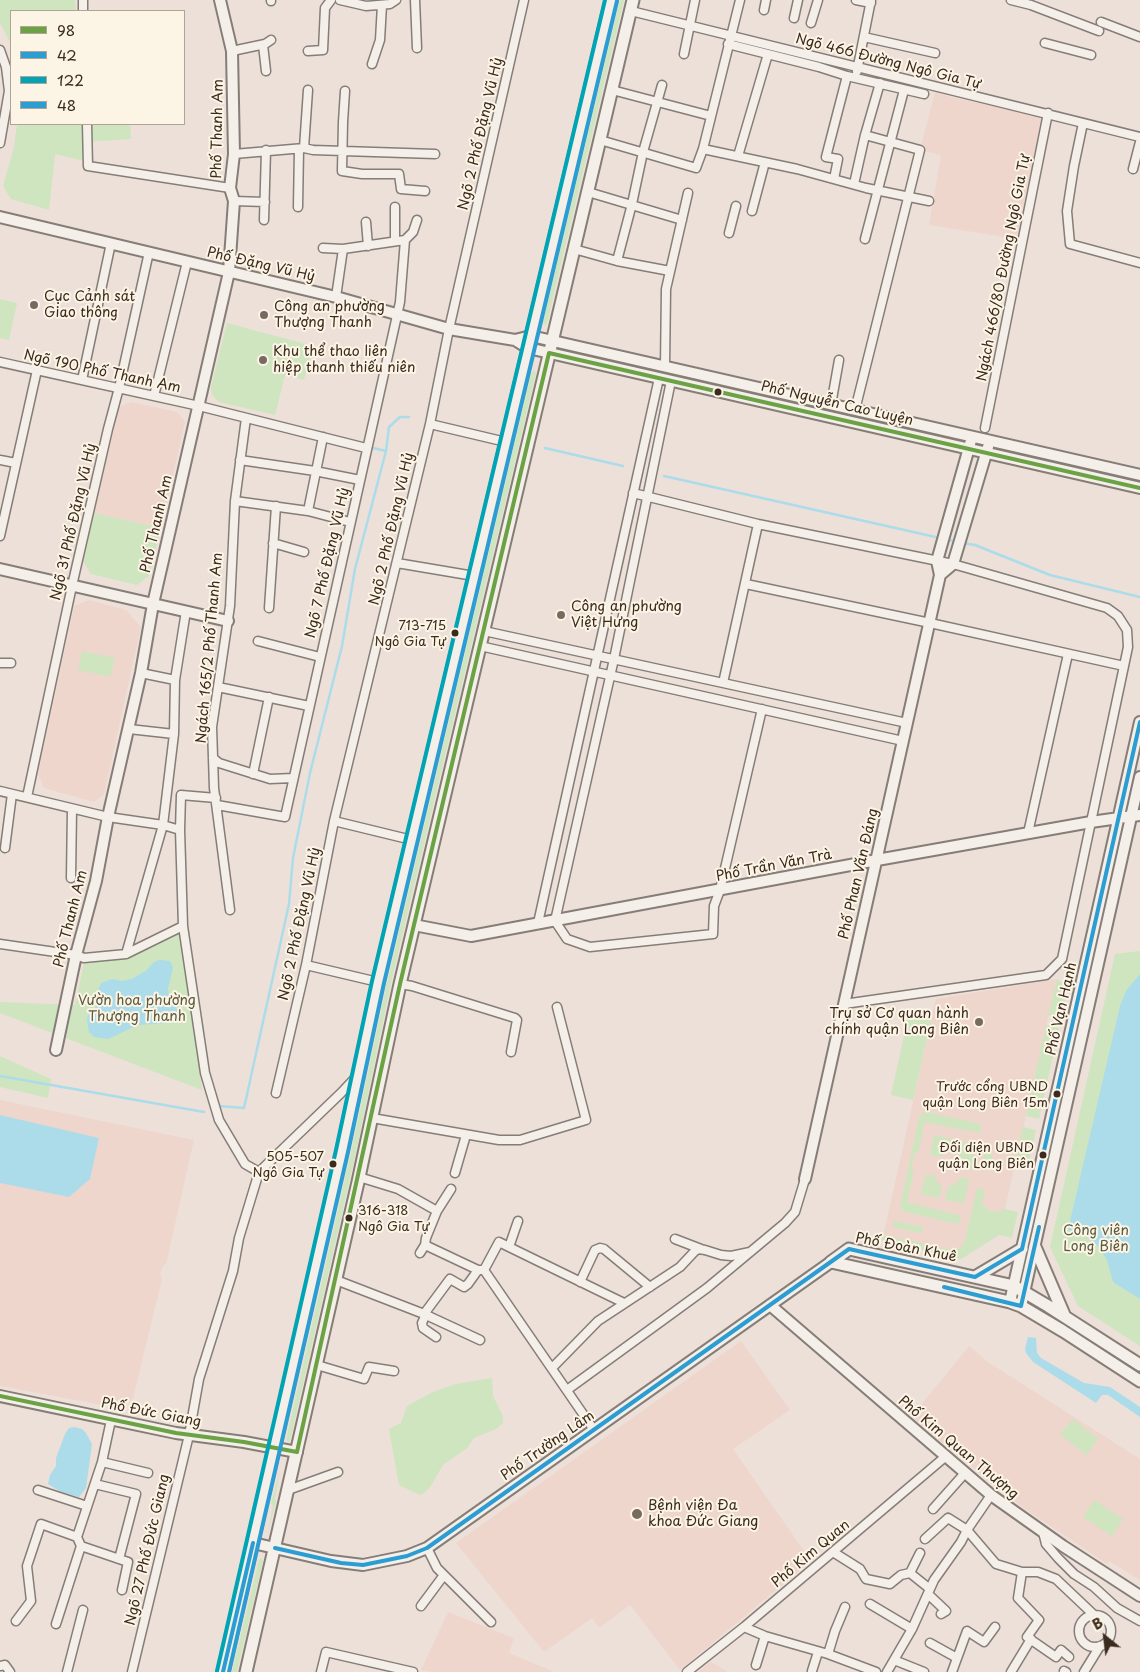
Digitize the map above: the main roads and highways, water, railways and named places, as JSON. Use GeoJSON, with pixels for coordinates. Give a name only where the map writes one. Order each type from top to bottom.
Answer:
{"type":"FeatureCollection","features":[{"type":"Feature","properties":{"kind":"main road"},"geometry":{"type":"LineString","coordinates":[[223,1672],[340,1160],[378,982],[611,0]]}},
{"type":"Feature","properties":{"kind":"main road"},"geometry":{"type":"LineString","coordinates":[[246,1672],[317,1365],[400,984],[632,6]]}},
{"type":"Feature","properties":{"kind":"main road"},"geometry":{"type":"LineString","coordinates":[[1035,1247],[1065,1317]]}},
{"type":"Feature","properties":{"kind":"main road","name":"Phố Đoàn Khuê"},"geometry":{"type":"LineString","coordinates":[[1140,1365],[1014,1286],[849,1249],[831,1262],[1022,1306],[1140,1381]]}},
{"type":"Feature","properties":{"kind":"main road"},"geometry":{"type":"LineString","coordinates":[[975,1278],[1022,1249]]}},
{"type":"Feature","properties":{"kind":"water"},"geometry":{"type":"Polygon","coordinates":[[[160,960],[170,961],[173,967],[168,989],[169,996],[177,1009],[178,1014],[176,1018],[168,1023],[138,1025],[108,1039],[94,1037],[89,1032],[87,1021],[88,1015],[96,1007],[97,993],[101,983],[112,979],[122,981],[132,979],[147,970],[154,962],[160,960]]]}},
{"type":"Feature","properties":{"kind":"water"},"geometry":{"type":"Polygon","coordinates":[[[1140,974],[1140,1299],[1113,1282],[1107,1260],[1099,1247],[1084,1235],[1068,1230],[1120,1006],[1126,991],[1140,974]]]}},
{"type":"Feature","properties":{"kind":"water"},"geometry":{"type":"Polygon","coordinates":[[[0,1115],[99,1138],[90,1179],[69,1197],[0,1183],[0,1115]]]}},
{"type":"Feature","properties":{"kind":"water"},"geometry":{"type":"Polygon","coordinates":[[[1028,1337],[1036,1338],[1037,1353],[1041,1358],[1084,1383],[1110,1387],[1140,1407],[1140,1417],[1108,1395],[1102,1395],[1096,1403],[1033,1362],[1025,1349],[1028,1337]]]}},
{"type":"Feature","properties":{"kind":"water"},"geometry":{"type":"Polygon","coordinates":[[[69,1428],[82,1429],[92,1444],[86,1488],[79,1497],[61,1492],[48,1484],[50,1475],[56,1466],[56,1458],[65,1434],[69,1428]]]}},
{"type":"Feature","properties":{"kind":"waterway"},"geometry":{"type":"LineString","coordinates":[[219,1106],[244,1108],[289,904],[293,858],[310,773],[342,646],[355,569],[386,451],[389,427],[400,417],[409,417]]}},
{"type":"Feature","properties":{"kind":"waterway"},"geometry":{"type":"LineString","coordinates":[[373,448],[386,451]]}},
{"type":"Feature","properties":{"kind":"waterway"},"geometry":{"type":"LineString","coordinates":[[545,448],[623,466]]}},
{"type":"Feature","properties":{"kind":"waterway"},"geometry":{"type":"LineString","coordinates":[[664,476],[940,538]]}},
{"type":"Feature","properties":{"kind":"waterway"},"geometry":{"type":"LineString","coordinates":[[945,539],[957,542]]}},
{"type":"Feature","properties":{"kind":"waterway"},"geometry":{"type":"LineString","coordinates":[[962,543],[975,545],[1050,575],[1140,597]]}},
{"type":"Feature","properties":{"kind":"waterway"},"geometry":{"type":"LineString","coordinates":[[0,1076],[204,1112]]}},
{"type":"Feature","properties":{"kind":"place","name":"Cục Cảnh sát Giao thông"},"geometry":{"type":"Point","coordinates":[34,305]}},
{"type":"Feature","properties":{"kind":"place","name":"Công an phường Thượng Thanh"},"geometry":{"type":"Point","coordinates":[264,315]}},
{"type":"Feature","properties":{"kind":"place","name":"Khu thể thao liên hiệp thanh thiếu niên"},"geometry":{"type":"Point","coordinates":[263,360]}},
{"type":"Feature","properties":{"kind":"place","name":"Công an phường Việt Hưng"},"geometry":{"type":"Point","coordinates":[561,615]}},
{"type":"Feature","properties":{"kind":"place","name":"713-715 Ngô Gia Tự"},"geometry":{"type":"Point","coordinates":[455,633]}},
{"type":"Feature","properties":{"kind":"place","name":"Trụ sở Cơ quan hành chính quận Long Biên"},"geometry":{"type":"Point","coordinates":[979,1022]}},
{"type":"Feature","properties":{"kind":"place","name":"Trước cổng UBND quận Long Biên 15m"},"geometry":{"type":"Point","coordinates":[1057,1094]}},
{"type":"Feature","properties":{"kind":"place","name":"Đối diện UBND quận Long Biên"},"geometry":{"type":"Point","coordinates":[1043,1155]}},
{"type":"Feature","properties":{"kind":"place","name":"505-507 Ngô Gia Tự"},"geometry":{"type":"Point","coordinates":[333,1164]}},
{"type":"Feature","properties":{"kind":"place","name":"316-318 Ngô Gia Tự"},"geometry":{"type":"Point","coordinates":[349,1218]}},
{"type":"Feature","properties":{"kind":"place","name":"Bệnh viện Đa khoa Đức Giang"},"geometry":{"type":"Point","coordinates":[637,1514]}},
{"type":"Feature","properties":{"kind":"park label","name":"Vườn hoa phường Thượng Thanh"},"geometry":{"type":"Point","coordinates":[137,1010]}},
{"type":"Feature","properties":{"kind":"park label","name":"Công viên Long Biên"},"geometry":{"type":"Point","coordinates":[1096,1240]}}]}
